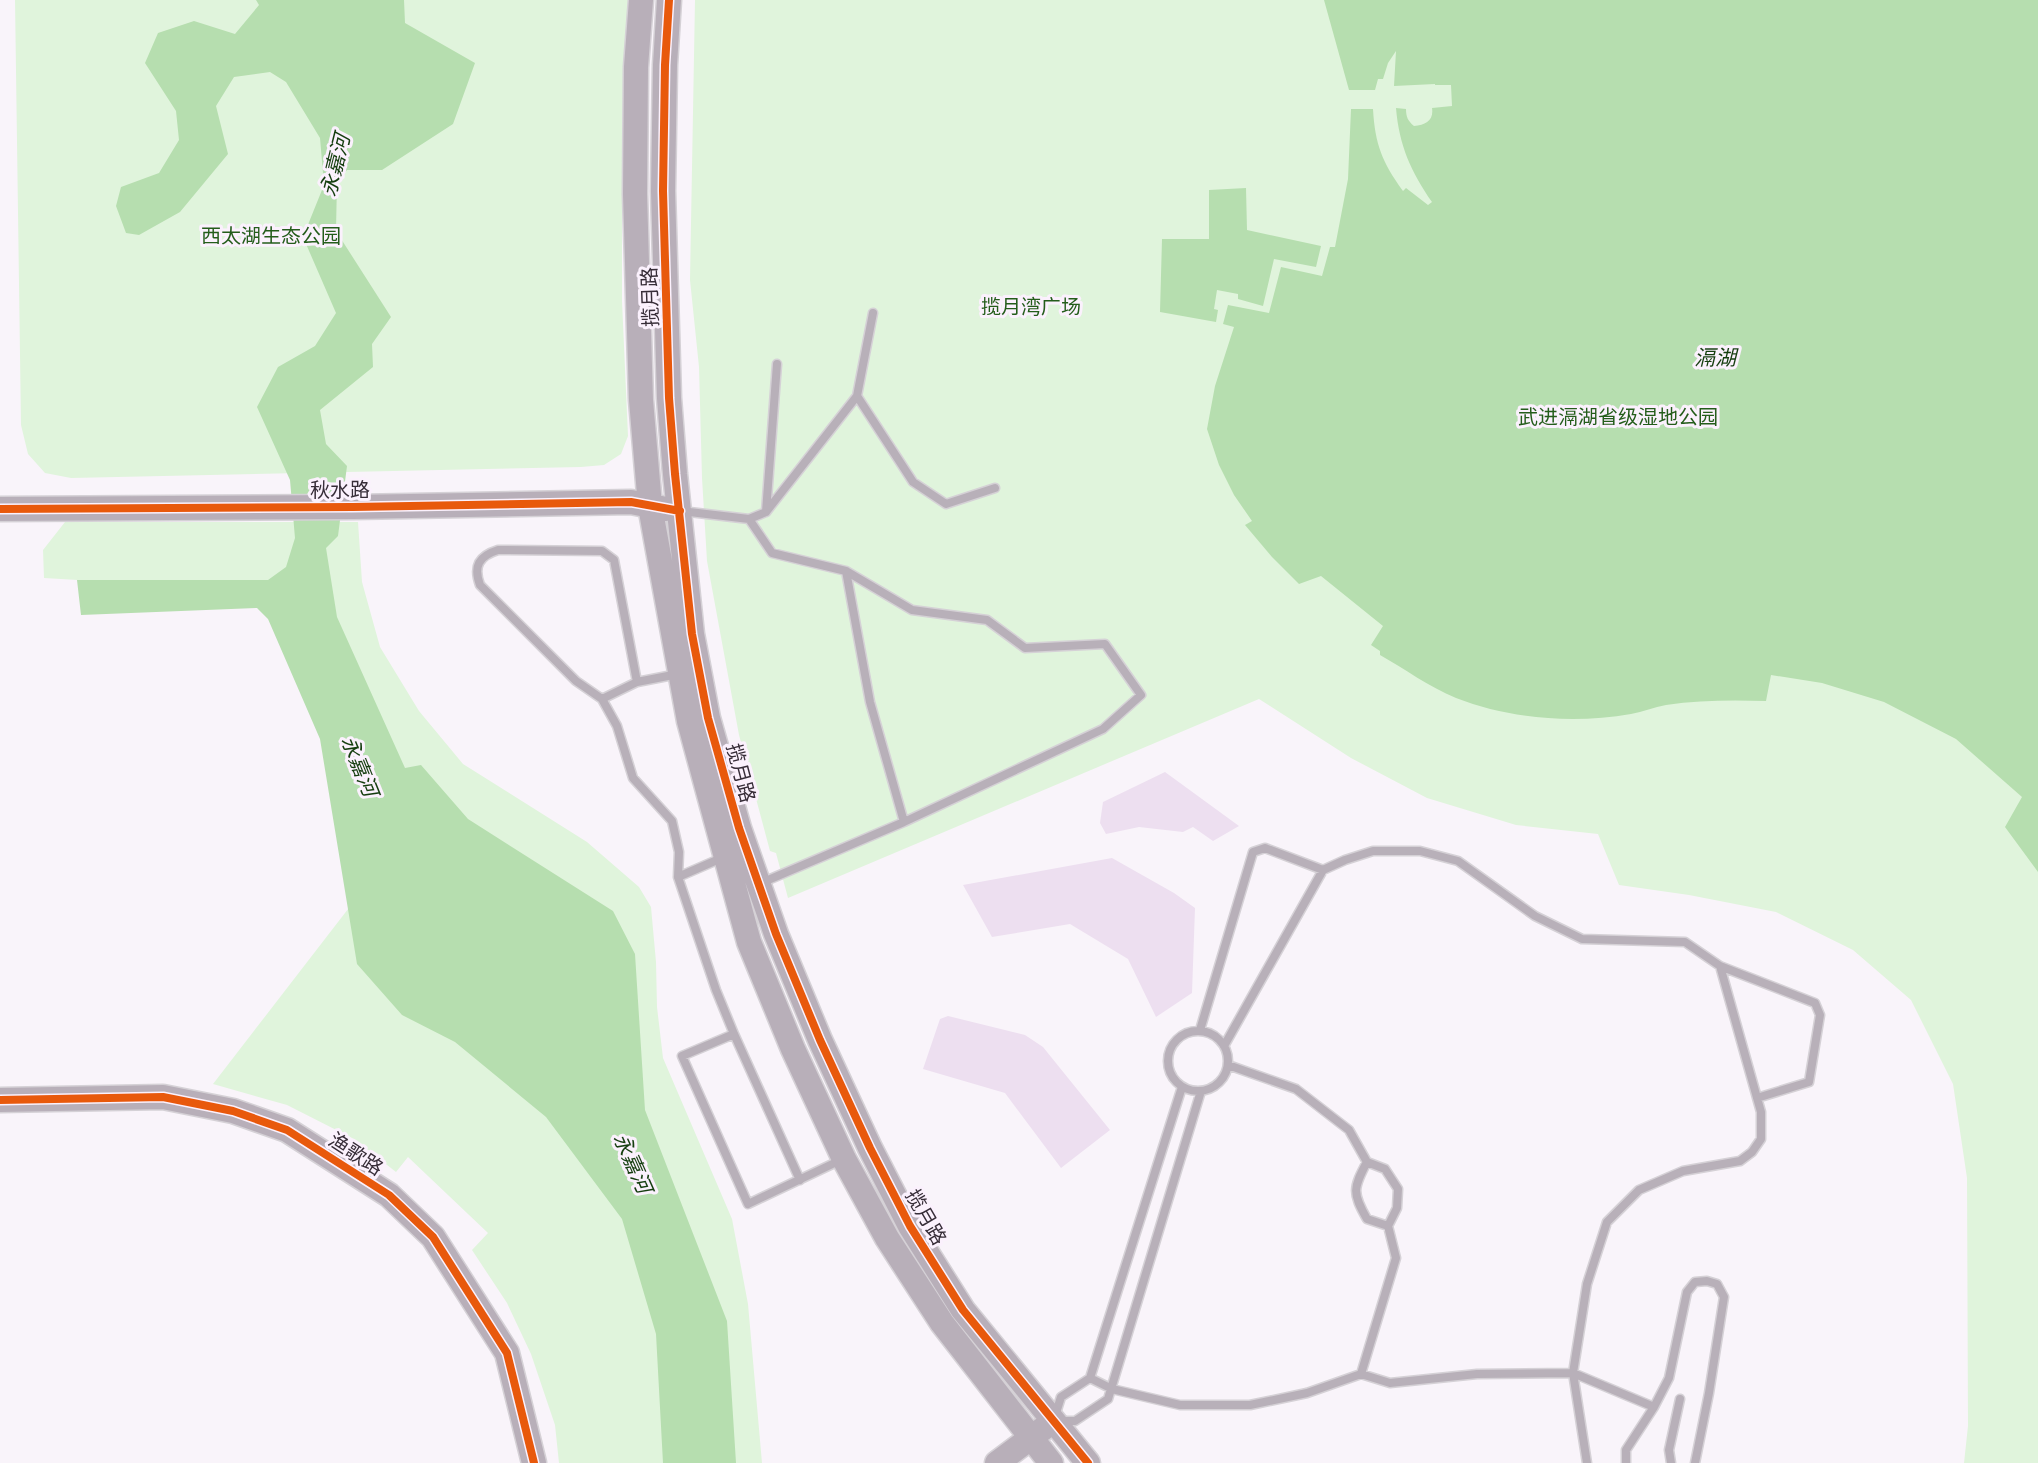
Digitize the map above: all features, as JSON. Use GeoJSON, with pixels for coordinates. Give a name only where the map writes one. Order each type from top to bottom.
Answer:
{"type":"FeatureCollection","features":[{"type":"Feature","properties":{"kind":"street","name":"揽月路"},"geometry":{"type":"LineString","coordinates":[[641,0],[636,67],[635,194],[640,400],[650,506],[689,722],[725,857],[749,942],[793,1049],[844,1159],[887,1238],[942,1323],[1051,1463]]}},
{"type":"Feature","properties":{"kind":"street","name":"揽月路"},"geometry":{"type":"LineString","coordinates":[[669,0],[665,65],[663,191],[669,398],[692,634],[708,718],[739,828],[776,934],[820,1040],[870,1148],[910,1226],[963,1310],[1088,1463]]}},
{"type":"Feature","properties":{"kind":"street","name":"秋水路"},"geometry":{"type":"LineString","coordinates":[[0,509],[353,507],[632,502],[680,511]]}},
{"type":"Feature","properties":{"kind":"street","name":"渔歌路"},"geometry":{"type":"LineString","coordinates":[[0,1100],[163,1097],[233,1111],[287,1130],[389,1195],[433,1237],[507,1353],[534,1463]]}},
{"type":"Feature","properties":{"kind":"street"},"geometry":{"type":"LineString","coordinates":[[997,1463],[1053,1421]]}},
{"type":"Feature","properties":{"kind":"lane"},"geometry":{"type":"LineString","coordinates":[[680,511],[749,519],[766,512],[857,396],[873,313]]}},
{"type":"Feature","properties":{"kind":"lane"},"geometry":{"type":"LineString","coordinates":[[766,512],[777,364]]}},
{"type":"Feature","properties":{"kind":"lane"},"geometry":{"type":"LineString","coordinates":[[857,396],[913,482],[946,504],[995,488]]}},
{"type":"Feature","properties":{"kind":"lane"},"geometry":{"type":"LineString","coordinates":[[749,519],[772,553],[846,571],[912,610],[987,620],[1024,648],[1105,644],[1141,695],[1103,729],[904,822],[758,884]]}},
{"type":"Feature","properties":{"kind":"lane"},"geometry":{"type":"LineString","coordinates":[[637,682],[614,560],[602,550],[498,550],[489,553],[478,562],[476,575],[480,585],[576,681],[602,699],[616,726],[633,778],[672,820],[680,852],[678,877],[716,990],[800,1180]]}},
{"type":"Feature","properties":{"kind":"lane"},"geometry":{"type":"LineString","coordinates":[[846,571],[870,702],[904,822]]}},
{"type":"Feature","properties":{"kind":"lane"},"geometry":{"type":"LineString","coordinates":[[602,699],[637,682],[680,674]]}},
{"type":"Feature","properties":{"kind":"lane"},"geometry":{"type":"LineString","coordinates":[[1200,1030],[1252,852],[1265,848],[1323,870]]}},
{"type":"Feature","properties":{"kind":"lane"},"geometry":{"type":"LineString","coordinates":[[1224,1046],[1323,870],[1373,851],[1420,850],[1458,861],[1535,916],[1582,939],[1685,942],[1720,966],[1815,1003],[1820,1015],[1809,1082],[1757,1098]]}},
{"type":"Feature","properties":{"kind":"lane"},"geometry":{"type":"LineString","coordinates":[[678,877],[725,857]]}},
{"type":"Feature","properties":{"kind":"lane"},"geometry":{"type":"LineString","coordinates":[[1587,1463],[1573,1373],[1587,1284],[1607,1222],[1639,1190],[1683,1171],[1740,1161],[1752,1152],[1761,1139],[1761,1112],[1720,966]]}},
{"type":"Feature","properties":{"kind":"lane"},"geometry":{"type":"LineString","coordinates":[[1200,1030],[1218,1038],[1224,1046],[1228,1055],[1228,1065],[1219,1083],[1201,1091],[1182,1087],[1174,1080],[1168,1062],[1169,1052],[1173,1042],[1181,1035],[1200,1030]]}},
{"type":"Feature","properties":{"kind":"lane"},"geometry":{"type":"LineString","coordinates":[[734,1034],[682,1056],[748,1204],[844,1159]]}},
{"type":"Feature","properties":{"kind":"lane"},"geometry":{"type":"LineString","coordinates":[[1228,1065],[1296,1089],[1349,1131],[1367,1162],[1385,1169],[1398,1189],[1397,1208],[1388,1226],[1396,1258],[1361,1374]]}},
{"type":"Feature","properties":{"kind":"lane"},"geometry":{"type":"LineString","coordinates":[[1182,1087],[1090,1378],[1061,1397],[1053,1421],[1075,1421],[1108,1400],[1201,1091]]}},
{"type":"Feature","properties":{"kind":"lane"},"geometry":{"type":"LineString","coordinates":[[1367,1162],[1357,1180],[1357,1201],[1367,1219],[1388,1226]]}},
{"type":"Feature","properties":{"kind":"lane"},"geometry":{"type":"LineString","coordinates":[[1626,1463],[1626,1450],[1654,1407],[1669,1378],[1687,1292],[1695,1282],[1707,1281],[1717,1284],[1724,1297],[1695,1463]]}},
{"type":"Feature","properties":{"kind":"lane"},"geometry":{"type":"LineString","coordinates":[[1090,1378],[1112,1389],[1180,1405],[1250,1405],[1307,1393],[1361,1374],[1390,1383],[1477,1374],[1573,1373],[1654,1407]]}},
{"type":"Feature","properties":{"kind":"lane"},"geometry":{"type":"LineString","coordinates":[[1671,1463],[1669,1450],[1680,1399]]}},
{"type":"Feature","properties":{"kind":"green space","name":"西太湖生态公园"},"geometry":{"type":"Polygon","coordinates":[[[15,0],[628,0],[622,130],[622,301],[628,436],[621,454],[604,465],[581,467],[71,478],[45,473],[28,454],[21,425],[15,0]]]}},
{"type":"Feature","properties":{"kind":"green space","name":"揽月湾广场"},"geometry":{"type":"Polygon","coordinates":[[[695,0],[2038,0],[2038,1463],[1964,1463],[1968,1426],[1967,1178],[1953,1084],[1911,1000],[1853,950],[1776,912],[1689,895],[1619,885],[1598,834],[1516,825],[1427,798],[1351,758],[1259,699],[788,898],[776,853],[770,851],[739,735],[707,561],[699,367],[690,280],[695,0]]]}},
{"type":"Feature","properties":{"kind":"green space"},"geometry":{"type":"Polygon","coordinates":[[[65,522],[358,522],[362,582],[380,647],[419,711],[463,764],[587,842],[639,887],[651,907],[657,1007],[663,1058],[732,1219],[748,1304],[762,1463],[559,1463],[555,1425],[531,1354],[507,1303],[472,1250],[488,1233],[408,1157],[396,1172],[354,1139],[287,1105],[213,1084],[409,830],[299,593],[44,578],[43,550],[65,522]]]}},
{"type":"Feature","properties":{"kind":"water","name":"永嘉河"},"geometry":{"type":"Polygon","coordinates":[[[256,0],[404,0],[405,23],[475,63],[453,124],[382,170],[347,170],[337,181],[336,231],[391,317],[372,344],[373,367],[320,410],[326,444],[347,466],[338,536],[326,548],[337,617],[405,768],[421,765],[468,819],[613,911],[635,954],[645,1110],[727,1321],[736,1463],[663,1463],[656,1334],[622,1219],[546,1117],[455,1042],[402,1015],[357,964],[320,739],[268,619],[257,608],[81,615],[77,580],[268,580],[286,567],[295,538],[290,480],[257,407],[278,367],[315,346],[336,313],[303,237],[324,185],[320,138],[286,82],[270,72],[234,77],[216,106],[228,154],[180,212],[139,235],[126,233],[116,206],[121,187],[159,173],[179,140],[176,111],[145,63],[158,33],[194,21],[235,34],[259,5],[256,0]]]}},
{"type":"Feature","properties":{"kind":"water","name":"滆湖"},"geometry":{"type":"Polygon","coordinates":[[[1324,0],[2038,0],[2038,872],[2005,827],[2022,797],[1956,739],[1884,702],[1822,683],[1771,675],[1766,701],[1678,703],[1631,714],[1587,719],[1542,718],[1498,711],[1436,689],[1380,655],[1380,651],[1371,645],[1383,626],[1321,576],[1299,584],[1245,525],[1252,521],[1234,495],[1219,465],[1207,429],[1215,386],[1234,327],[1223,324],[1228,305],[1269,313],[1281,267],[1322,276],[1330,247],[1335,247],[1348,179],[1351,109],[1373,109],[1378,143],[1390,171],[1403,191],[1406,188],[1428,205],[1432,202],[1412,169],[1403,146],[1396,108],[1406,109],[1408,119],[1414,126],[1430,119],[1432,108],[1452,106],[1451,85],[1394,86],[1396,51],[1388,63],[1383,79],[1378,79],[1375,90],[1349,90],[1324,0]]]}},
{"type":"Feature","properties":{"kind":"water"},"geometry":{"type":"Polygon","coordinates":[[[1246,188],[1247,230],[1321,246],[1316,267],[1274,259],[1263,306],[1238,299],[1238,294],[1217,290],[1214,309],[1218,310],[1216,322],[1160,312],[1162,239],[1209,239],[1209,190],[1246,188]]]}},
{"type":"Feature","properties":{"kind":"building"},"geometry":{"type":"Polygon","coordinates":[[[1165,772],[1239,826],[1213,841],[1193,827],[1183,832],[1139,827],[1106,834],[1100,823],[1103,802],[1165,772]]]}},
{"type":"Feature","properties":{"kind":"building"},"geometry":{"type":"Polygon","coordinates":[[[1112,858],[1174,893],[1195,908],[1192,993],[1156,1017],[1128,959],[1070,924],[992,937],[963,885],[1112,858]]]}},
{"type":"Feature","properties":{"kind":"building"},"geometry":{"type":"Polygon","coordinates":[[[948,1016],[1025,1035],[1043,1047],[1110,1130],[1061,1168],[1005,1093],[923,1069],[940,1019],[948,1016]]]}},
{"type":"Feature","properties":{"kind":"cycle path"},"geometry":{"type":"LineString","coordinates":[[669,0],[665,65],[663,191],[669,398],[675,474],[692,634],[708,718],[739,828],[776,934],[820,1040],[870,1148],[910,1226],[963,1310],[1088,1463]]}},
{"type":"Feature","properties":{"kind":"cycle path"},"geometry":{"type":"LineString","coordinates":[[0,509],[353,507],[631,502],[680,511]]}},
{"type":"Feature","properties":{"kind":"cycle path"},"geometry":{"type":"LineString","coordinates":[[0,1100],[163,1097],[233,1111],[287,1130],[389,1195],[433,1237],[507,1353],[534,1463]]}},
{"type":"Feature","properties":{"kind":"park label","name":"武进滆湖省级湿地公园"},"geometry":{"type":"Point","coordinates":[1618,417]}}]}
